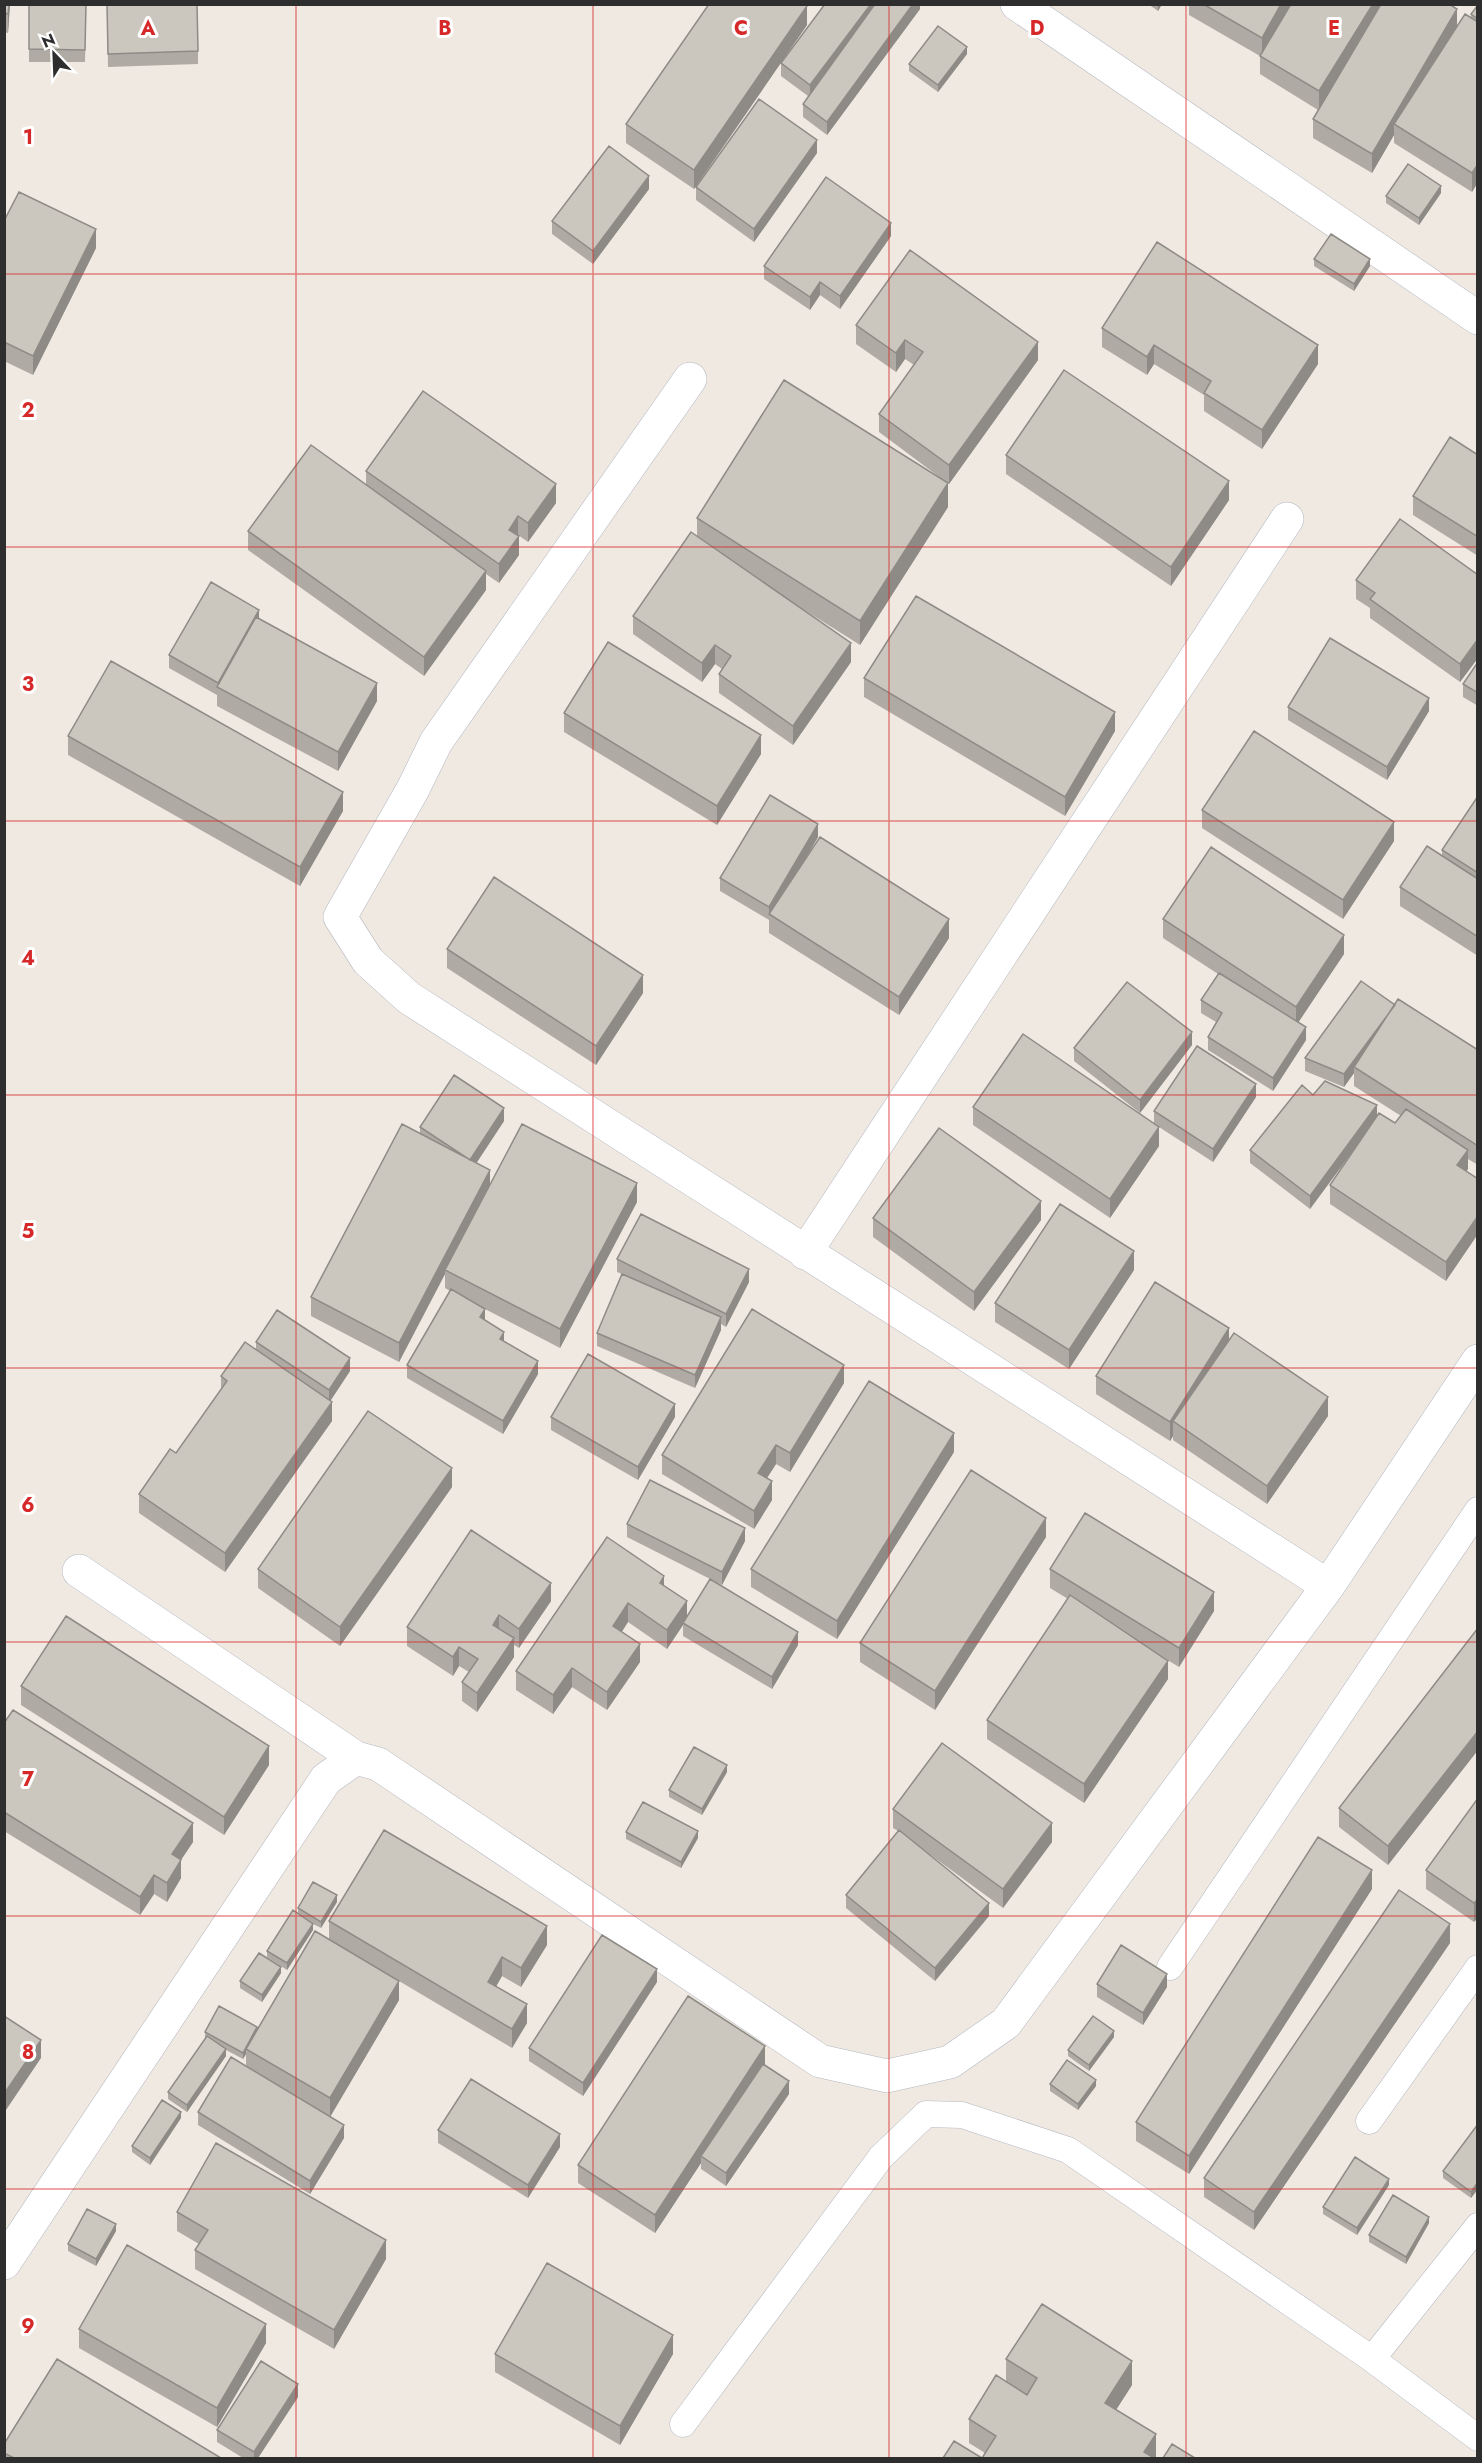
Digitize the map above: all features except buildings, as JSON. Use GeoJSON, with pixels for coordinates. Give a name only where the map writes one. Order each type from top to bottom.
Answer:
{"type":"FeatureCollection","features":[{"type":"Feature","properties":{"kind":"street"},"geometry":{"type":"LineString","coordinates":[[1017,4],[1478,318]]}},
{"type":"Feature","properties":{"kind":"street"},"geometry":{"type":"LineString","coordinates":[[690,379],[436,742],[413,789],[340,917],[368,961],[409,998],[1328,1586]]}},
{"type":"Feature","properties":{"kind":"street"},"geometry":{"type":"LineString","coordinates":[[805,1253],[1287,519]]}},
{"type":"Feature","properties":{"kind":"street"},"geometry":{"type":"LineString","coordinates":[[79,1570],[356,1758],[378,1764],[820,2061],[887,2076],[950,2062],[1006,2023],[1328,1586],[1478,1361]]}},
{"type":"Feature","properties":{"kind":"street"},"geometry":{"type":"LineString","coordinates":[[4,2263],[326,1779],[356,1758]]}},
{"type":"Feature","properties":{"kind":"lane"},"geometry":{"type":"LineString","coordinates":[[1170,1967],[1478,1510]]}},
{"type":"Feature","properties":{"kind":"lane"},"geometry":{"type":"LineString","coordinates":[[1369,2121],[1478,1968]]}},
{"type":"Feature","properties":{"kind":"lane"},"geometry":{"type":"LineString","coordinates":[[683,2424],[881,2157],[926,2114],[962,2115],[1068,2150],[1372,2359],[1478,2438]]}},
{"type":"Feature","properties":{"kind":"lane"},"geometry":{"type":"LineString","coordinates":[[1372,2359],[1478,2226]]}}]}
